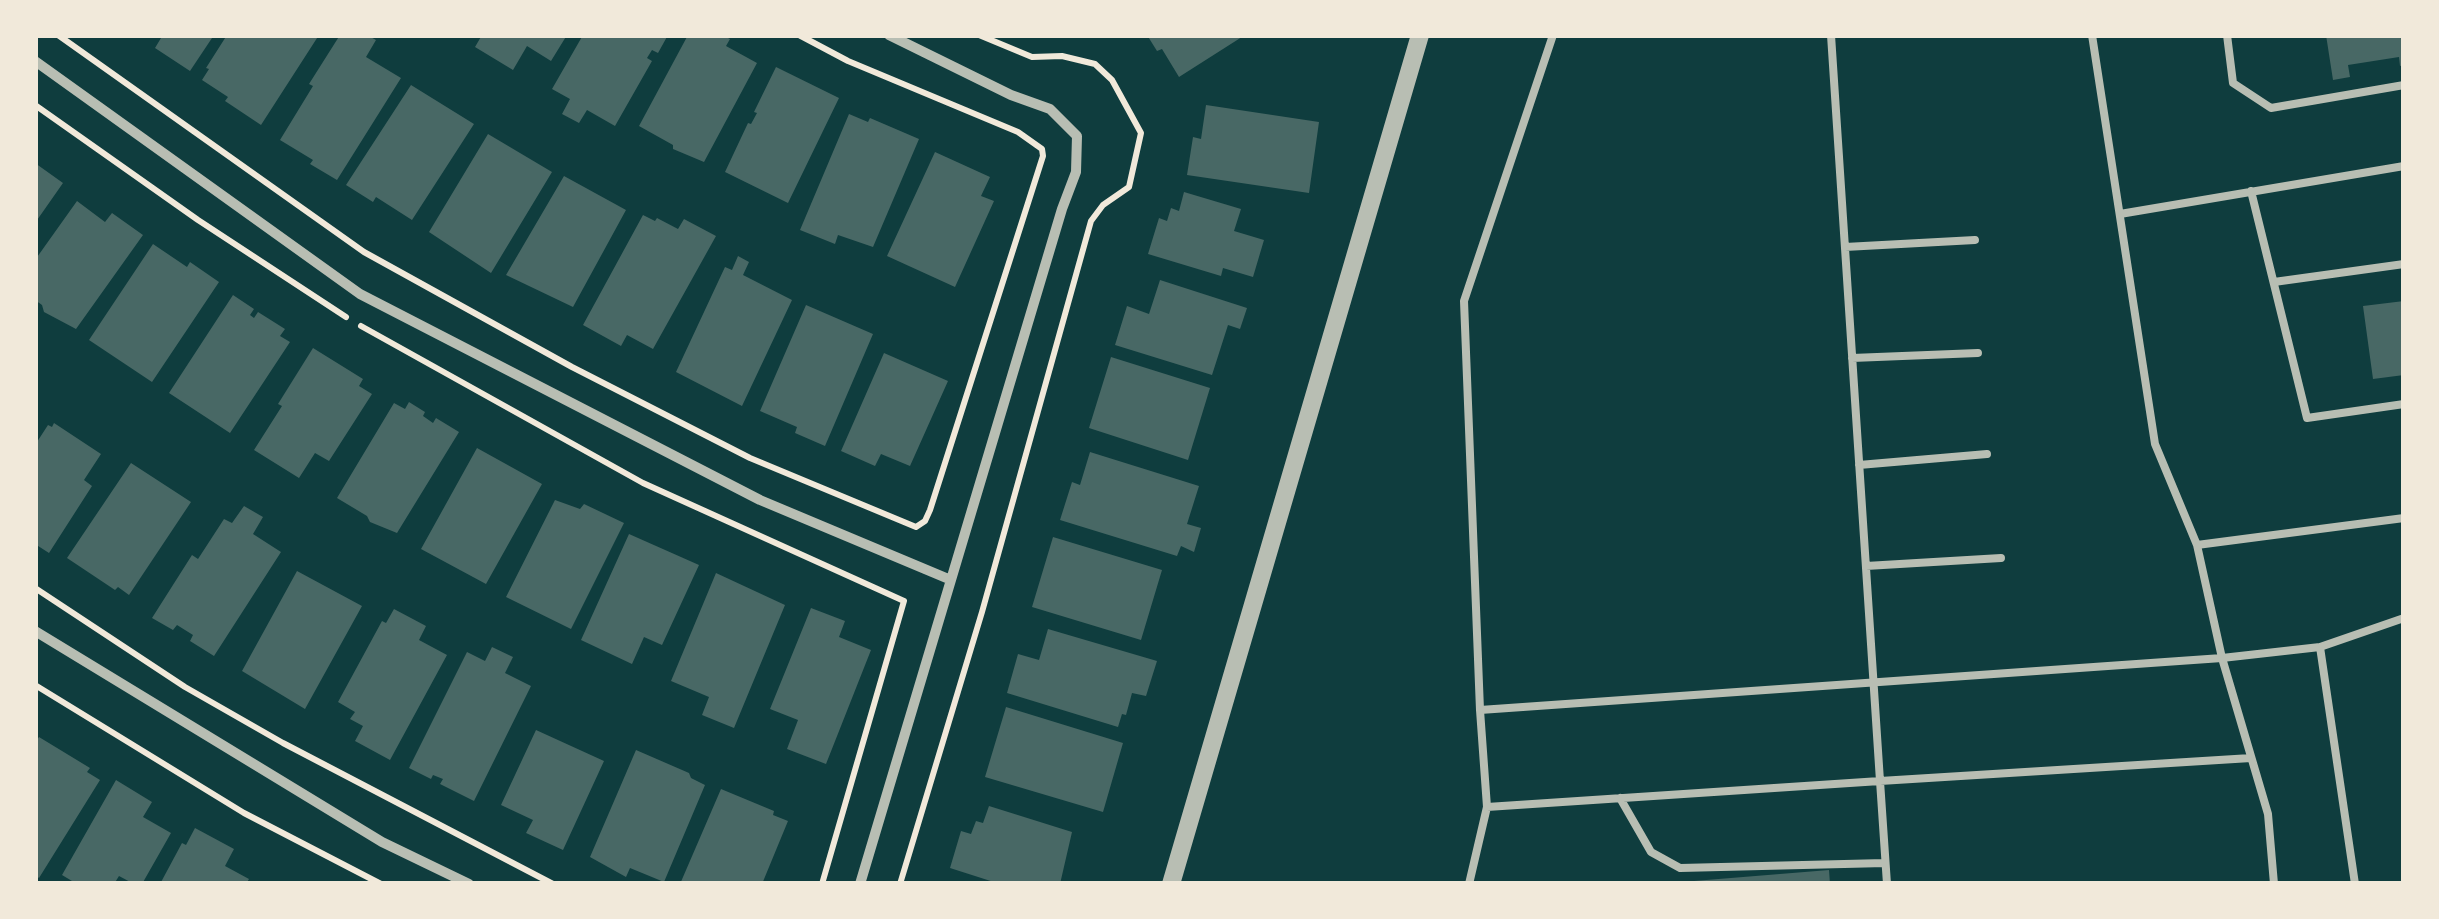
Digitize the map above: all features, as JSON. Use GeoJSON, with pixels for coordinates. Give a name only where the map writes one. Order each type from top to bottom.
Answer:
{"type":"FeatureCollection","features":[{"type":"Feature","properties":{"kind":"street"},"geometry":{"type":"LineString","coordinates":[[860,884],[1076,172],[1077,136],[1050,109],[1012,95],[889,35]]}},
{"type":"Feature","properties":{"kind":"street"},"geometry":{"type":"LineString","coordinates":[[1171,884],[1420,35]]}},
{"type":"Feature","properties":{"kind":"street"},"geometry":{"type":"LineString","coordinates":[[35,61],[360,294],[760,500],[951,580]]}},
{"type":"Feature","properties":{"kind":"street"},"geometry":{"type":"LineString","coordinates":[[35,631],[382,842],[469,884]]}},
{"type":"Feature","properties":{"kind":"lane"},"geometry":{"type":"LineString","coordinates":[[1469,884],[1487,807],[1464,301],[1553,35]]}},
{"type":"Feature","properties":{"kind":"lane"},"geometry":{"type":"LineString","coordinates":[[1831,35],[1887,884]]}},
{"type":"Feature","properties":{"kind":"lane"},"geometry":{"type":"LineString","coordinates":[[2092,35],[2155,444],[2197,546],[2222,658],[2268,814],[2274,884]]}},
{"type":"Feature","properties":{"kind":"lane"},"geometry":{"type":"LineString","coordinates":[[2227,35],[2234,83],[2271,108],[2404,84]]}},
{"type":"Feature","properties":{"kind":"lane"},"geometry":{"type":"LineString","coordinates":[[2120,214],[2404,166]]}},
{"type":"Feature","properties":{"kind":"lane"},"geometry":{"type":"LineString","coordinates":[[2252,191],[2307,418],[2404,404]]}},
{"type":"Feature","properties":{"kind":"lane"},"geometry":{"type":"LineString","coordinates":[[1845,247],[1975,240]]}},
{"type":"Feature","properties":{"kind":"lane"},"geometry":{"type":"LineString","coordinates":[[2274,282],[2404,264]]}},
{"type":"Feature","properties":{"kind":"lane"},"geometry":{"type":"LineString","coordinates":[[1852,358],[1978,354]]}},
{"type":"Feature","properties":{"kind":"lane"},"geometry":{"type":"LineString","coordinates":[[1859,465],[1987,454]]}},
{"type":"Feature","properties":{"kind":"lane"},"geometry":{"type":"LineString","coordinates":[[2197,546],[2404,518]]}},
{"type":"Feature","properties":{"kind":"lane"},"geometry":{"type":"LineString","coordinates":[[1866,566],[2000,558]]}},
{"type":"Feature","properties":{"kind":"lane"},"geometry":{"type":"LineString","coordinates":[[1480,710],[2222,658],[2320,647],[2404,618]]}},
{"type":"Feature","properties":{"kind":"lane"},"geometry":{"type":"LineString","coordinates":[[2320,647],[2356,884]]}},
{"type":"Feature","properties":{"kind":"lane"},"geometry":{"type":"LineString","coordinates":[[1487,807],[2251,758]]}},
{"type":"Feature","properties":{"kind":"lane"},"geometry":{"type":"LineString","coordinates":[[1620,798],[1651,852],[1680,868],[1886,863]]}},
{"type":"Feature","properties":{"kind":"path"},"geometry":{"type":"LineString","coordinates":[[58,35],[364,252],[572,367],[750,458],[916,527],[925,521],[930,510],[1043,156],[1042,148],[1018,132],[848,60],[799,35]]}},
{"type":"Feature","properties":{"kind":"path"},"geometry":{"type":"LineString","coordinates":[[35,588],[185,687],[553,884]]}},
{"type":"Feature","properties":{"kind":"path"},"geometry":{"type":"LineString","coordinates":[[822,884],[904,601]]}},
{"type":"Feature","properties":{"kind":"path"},"geometry":{"type":"LineString","coordinates":[[35,685],[244,814],[381,884]]}},
{"type":"Feature","properties":{"kind":"building"},"geometry":{"type":"Polygon","coordinates":[[[157,35],[214,35],[190,71],[155,48],[161,38],[157,35]]]}},
{"type":"Feature","properties":{"kind":"building"},"geometry":{"type":"Polygon","coordinates":[[[227,35],[319,35],[261,125],[202,80],[227,35]]]}},
{"type":"Feature","properties":{"kind":"building"},"geometry":{"type":"Polygon","coordinates":[[[340,35],[367,35],[376,40],[366,57],[401,78],[337,180],[280,140],[340,35]]]}},
{"type":"Feature","properties":{"kind":"building"},"geometry":{"type":"Polygon","coordinates":[[[482,35],[567,35],[551,61],[527,46],[513,70],[475,47],[482,35]]]}},
{"type":"Feature","properties":{"kind":"building"},"geometry":{"type":"Polygon","coordinates":[[[583,35],[668,35],[658,53],[652,50],[647,58],[652,61],[615,126],[587,110],[579,123],[562,114],[570,99],[552,89],[583,35]]]}},
{"type":"Feature","properties":{"kind":"building"},"geometry":{"type":"Polygon","coordinates":[[[688,35],[722,35],[730,39],[726,46],[757,63],[704,162],[673,149],[673,145],[639,126],[688,35]]]}},
{"type":"Feature","properties":{"kind":"building"},"geometry":{"type":"Polygon","coordinates":[[[1147,35],[1245,35],[1179,77],[1162,49],[1157,51],[1147,35]]]}},
{"type":"Feature","properties":{"kind":"building"},"geometry":{"type":"Polygon","coordinates":[[[2326,35],[2404,35],[2404,65],[2400,66],[2399,57],[2348,65],[2350,77],[2333,80],[2326,35]]]}},
{"type":"Feature","properties":{"kind":"building"},"geometry":{"type":"Polygon","coordinates":[[[776,67],[839,98],[788,203],[725,172],[748,123],[757,113],[754,112],[776,67]]]}},
{"type":"Feature","properties":{"kind":"building"},"geometry":{"type":"Polygon","coordinates":[[[411,85],[474,124],[412,220],[376,197],[373,202],[346,185],[411,85]]]}},
{"type":"Feature","properties":{"kind":"building"},"geometry":{"type":"Polygon","coordinates":[[[1206,105],[1319,122],[1309,193],[1187,175],[1193,137],[1201,139],[1206,105]]]}},
{"type":"Feature","properties":{"kind":"building"},"geometry":{"type":"Polygon","coordinates":[[[849,114],[868,122],[870,118],[919,139],[873,247],[838,235],[835,244],[800,230],[849,114]]]}},
{"type":"Feature","properties":{"kind":"building"},"geometry":{"type":"Polygon","coordinates":[[[488,134],[552,172],[491,273],[429,232],[488,134]]]}},
{"type":"Feature","properties":{"kind":"building"},"geometry":{"type":"Polygon","coordinates":[[[935,152],[990,177],[981,196],[994,201],[955,287],[887,256],[935,152]]]}},
{"type":"Feature","properties":{"kind":"building"},"geometry":{"type":"Polygon","coordinates":[[[35,163],[63,183],[35,223],[35,163]]]}},
{"type":"Feature","properties":{"kind":"building"},"geometry":{"type":"Polygon","coordinates":[[[564,176],[626,210],[573,307],[506,275],[564,176]]]}},
{"type":"Feature","properties":{"kind":"building"},"geometry":{"type":"Polygon","coordinates":[[[1184,192],[1241,209],[1234,231],[1264,240],[1253,277],[1223,268],[1221,276],[1148,254],[1159,218],[1167,221],[1171,208],[1179,211],[1184,192]]]}},
{"type":"Feature","properties":{"kind":"building"},"geometry":{"type":"Polygon","coordinates":[[[77,201],[105,222],[112,213],[143,235],[76,329],[44,312],[35,300],[35,260],[77,201]]]}},
{"type":"Feature","properties":{"kind":"building"},"geometry":{"type":"Polygon","coordinates":[[[643,215],[678,229],[684,219],[716,236],[653,349],[627,335],[621,346],[583,325],[643,215]]]}},
{"type":"Feature","properties":{"kind":"building"},"geometry":{"type":"Polygon","coordinates":[[[153,244],[219,282],[152,382],[89,340],[153,244]]]}},
{"type":"Feature","properties":{"kind":"building"},"geometry":{"type":"Polygon","coordinates":[[[738,256],[749,262],[743,275],[792,300],[742,406],[676,372],[725,267],[732,270],[738,256]]]}},
{"type":"Feature","properties":{"kind":"building"},"geometry":{"type":"Polygon","coordinates":[[[1160,280],[1247,308],[1240,329],[1228,325],[1212,375],[1115,345],[1127,306],[1149,314],[1160,280]]]}},
{"type":"Feature","properties":{"kind":"building"},"geometry":{"type":"Polygon","coordinates":[[[233,295],[254,309],[250,315],[254,318],[258,312],[285,329],[280,336],[290,342],[230,433],[169,393],[233,295]]]}},
{"type":"Feature","properties":{"kind":"building"},"geometry":{"type":"Polygon","coordinates":[[[2404,301],[2404,375],[2373,379],[2363,306],[2404,301]]]}},
{"type":"Feature","properties":{"kind":"building"},"geometry":{"type":"Polygon","coordinates":[[[806,305],[873,334],[825,446],[795,433],[797,427],[760,411],[806,305]]]}},
{"type":"Feature","properties":{"kind":"building"},"geometry":{"type":"Polygon","coordinates":[[[313,348],[363,379],[359,386],[372,394],[329,461],[315,453],[299,478],[254,450],[313,348]]]}},
{"type":"Feature","properties":{"kind":"building"},"geometry":{"type":"Polygon","coordinates":[[[884,353],[948,381],[910,466],[881,454],[875,466],[841,451],[884,353]]]}},
{"type":"Feature","properties":{"kind":"building"},"geometry":{"type":"Polygon","coordinates":[[[1111,357],[1210,388],[1188,460],[1089,428],[1111,357]]]}},
{"type":"Feature","properties":{"kind":"building"},"geometry":{"type":"Polygon","coordinates":[[[409,402],[425,412],[423,416],[433,423],[436,418],[459,432],[397,533],[370,522],[367,516],[337,498],[394,403],[405,409],[409,402]]]}},
{"type":"Feature","properties":{"kind":"building"},"geometry":{"type":"Polygon","coordinates":[[[54,423],[101,454],[84,480],[92,486],[49,553],[35,544],[35,445],[48,425],[52,427],[54,423]]]}},
{"type":"Feature","properties":{"kind":"building"},"geometry":{"type":"Polygon","coordinates":[[[477,448],[542,484],[486,584],[421,549],[477,448]]]}},
{"type":"Feature","properties":{"kind":"building"},"geometry":{"type":"Polygon","coordinates":[[[1090,452],[1199,486],[1187,524],[1201,528],[1194,552],[1181,546],[1177,556],[1060,520],[1072,482],[1080,485],[1090,452]]]}},
{"type":"Feature","properties":{"kind":"building"},"geometry":{"type":"Polygon","coordinates":[[[131,463],[191,502],[129,595],[67,558],[131,463]]]}},
{"type":"Feature","properties":{"kind":"building"},"geometry":{"type":"Polygon","coordinates":[[[555,500],[580,509],[584,504],[624,523],[571,629],[506,597],[555,500]]]}},
{"type":"Feature","properties":{"kind":"building"},"geometry":{"type":"Polygon","coordinates":[[[244,506],[263,517],[253,534],[281,552],[214,656],[190,641],[193,635],[177,625],[173,630],[152,618],[192,555],[198,559],[224,519],[232,523],[244,506]]]}},
{"type":"Feature","properties":{"kind":"building"},"geometry":{"type":"Polygon","coordinates":[[[629,534],[699,565],[662,645],[644,637],[632,664],[581,640],[629,534]]]}},
{"type":"Feature","properties":{"kind":"building"},"geometry":{"type":"Polygon","coordinates":[[[1053,537],[1162,570],[1141,640],[1032,607],[1053,537]]]}},
{"type":"Feature","properties":{"kind":"building"},"geometry":{"type":"Polygon","coordinates":[[[297,571],[362,606],[305,709],[242,671],[297,571]]]}},
{"type":"Feature","properties":{"kind":"building"},"geometry":{"type":"Polygon","coordinates":[[[716,573],[785,605],[734,728],[702,715],[709,697],[671,681],[716,573]]]}},
{"type":"Feature","properties":{"kind":"building"},"geometry":{"type":"Polygon","coordinates":[[[811,608],[845,621],[839,637],[871,650],[826,764],[787,749],[798,720],[770,709],[811,608]]]}},
{"type":"Feature","properties":{"kind":"building"},"geometry":{"type":"Polygon","coordinates":[[[394,609],[426,626],[419,640],[447,655],[390,760],[355,741],[363,726],[350,719],[355,712],[338,702],[382,621],[386,623],[394,609]]]}},
{"type":"Feature","properties":{"kind":"building"},"geometry":{"type":"Polygon","coordinates":[[[1048,629],[1157,661],[1146,696],[1132,693],[1118,727],[1007,693],[1018,654],[1039,660],[1048,629]]]}},
{"type":"Feature","properties":{"kind":"building"},"geometry":{"type":"Polygon","coordinates":[[[492,647],[513,657],[505,673],[531,686],[474,801],[440,784],[443,779],[433,775],[431,779],[409,768],[467,652],[485,661],[492,647]]]}},
{"type":"Feature","properties":{"kind":"building"},"geometry":{"type":"Polygon","coordinates":[[[1006,707],[1123,743],[1103,812],[985,777],[1006,707]]]}},
{"type":"Feature","properties":{"kind":"building"},"geometry":{"type":"Polygon","coordinates":[[[536,730],[604,761],[563,850],[526,833],[533,820],[501,805],[536,730]]]}},
{"type":"Feature","properties":{"kind":"building"},"geometry":{"type":"Polygon","coordinates":[[[39,737],[90,768],[87,772],[100,780],[39,878],[35,875],[35,743],[39,737]]]}},
{"type":"Feature","properties":{"kind":"building"},"geometry":{"type":"Polygon","coordinates":[[[636,750],[689,773],[705,785],[664,882],[630,868],[626,877],[590,857],[636,750]]]}},
{"type":"Feature","properties":{"kind":"building"},"geometry":{"type":"Polygon","coordinates":[[[116,780],[152,802],[143,817],[171,833],[142,884],[119,876],[114,884],[77,884],[62,875],[116,780]]]}},
{"type":"Feature","properties":{"kind":"building"},"geometry":{"type":"Polygon","coordinates":[[[721,789],[788,821],[762,884],[680,884],[721,789]]]}},
{"type":"Feature","properties":{"kind":"building"},"geometry":{"type":"Polygon","coordinates":[[[989,806],[1072,832],[1060,884],[1000,884],[950,868],[961,831],[971,834],[976,821],[983,823],[989,806]]]}},
{"type":"Feature","properties":{"kind":"building"},"geometry":{"type":"Polygon","coordinates":[[[195,828],[234,849],[225,866],[249,879],[246,884],[160,884],[182,843],[186,845],[195,828]]]}},
{"type":"Feature","properties":{"kind":"building"},"geometry":{"type":"Polygon","coordinates":[[[1829,870],[1830,884],[1694,884],[1694,881],[1829,870]]]}}]}
